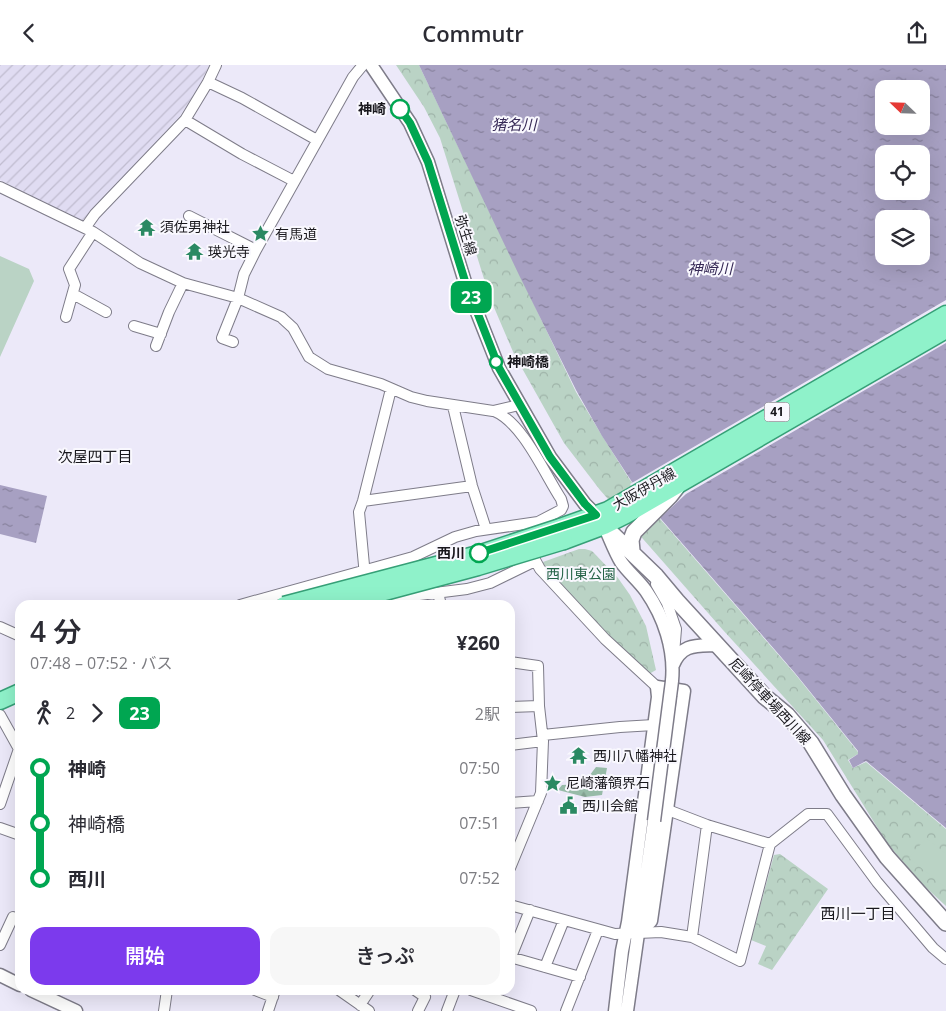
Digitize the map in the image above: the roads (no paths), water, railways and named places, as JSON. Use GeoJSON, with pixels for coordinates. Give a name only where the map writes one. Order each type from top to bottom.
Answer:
{"type":"FeatureCollection","features":[{"type":"Feature","properties":{"kind":"main road","name":"大阪伊丹線"},"geometry":{"type":"LineString","coordinates":[[606,517],[946,314]]}},
{"type":"Feature","properties":{"kind":"main road","name":"大阪伊丹線"},"geometry":{"type":"LineString","coordinates":[[355,600],[478,567],[677,487],[946,331]]}},
{"type":"Feature","properties":{"kind":"main road"},"geometry":{"type":"LineString","coordinates":[[634,548],[638,527],[677,487]]}},
{"type":"Feature","properties":{"kind":"main road","name":"尼崎停車場西川線"},"geometry":{"type":"LineString","coordinates":[[606,517],[717,645],[811,743],[843,795],[887,857],[946,923]]}},
{"type":"Feature","properties":{"kind":"main road","name":"大阪伊丹線"},"geometry":{"type":"LineString","coordinates":[[303,600],[478,553],[562,534]]}},
{"type":"Feature","properties":{"kind":"main road"},"geometry":{"type":"LineString","coordinates":[[0,701],[15,694]]}},
{"type":"Feature","properties":{"kind":"street"},"geometry":{"type":"LineString","coordinates":[[66,317],[75,285],[70,269],[95,214],[185,120],[216,65]]}},
{"type":"Feature","properties":{"kind":"street"},"geometry":{"type":"LineString","coordinates":[[233,342],[219,337],[238,298],[244,274],[317,139],[353,77],[363,65]]}},
{"type":"Feature","properties":{"kind":"street","name":"弥生線"},"geometry":{"type":"LineString","coordinates":[[371,65],[410,123],[428,162],[465,281],[499,368],[550,457],[585,504],[606,517],[622,563],[646,591],[659,613],[667,634],[673,665],[672,681],[627,1011]]}},
{"type":"Feature","properties":{"kind":"street"},"geometry":{"type":"LineString","coordinates":[[208,82],[242,98],[317,139]]}},
{"type":"Feature","properties":{"kind":"street"},"geometry":{"type":"LineString","coordinates":[[185,120],[242,154],[294,181]]}},
{"type":"Feature","properties":{"kind":"street"},"geometry":{"type":"LineString","coordinates":[[0,187],[89,230],[140,263],[183,283],[238,298],[270,311],[284,319],[293,328],[310,357],[328,369],[417,399],[493,411],[503,415],[515,427],[563,504],[561,510],[538,522],[486,529],[455,537],[413,557],[258,600]]}},
{"type":"Feature","properties":{"kind":"street"},"geometry":{"type":"LineString","coordinates":[[189,216],[256,250]]}},
{"type":"Feature","properties":{"kind":"street"},"geometry":{"type":"LineString","coordinates":[[156,346],[183,283]]}},
{"type":"Feature","properties":{"kind":"street"},"geometry":{"type":"LineString","coordinates":[[72,294],[106,312]]}},
{"type":"Feature","properties":{"kind":"street"},"geometry":{"type":"LineString","coordinates":[[134,326],[161,334]]}},
{"type":"Feature","properties":{"kind":"street"},"geometry":{"type":"LineString","coordinates":[[368,600],[358,512],[363,501],[391,389]]}},
{"type":"Feature","properties":{"kind":"street"},"geometry":{"type":"LineString","coordinates":[[493,411],[519,405]]}},
{"type":"Feature","properties":{"kind":"street"},"geometry":{"type":"LineString","coordinates":[[453,406],[472,485],[486,529]]}},
{"type":"Feature","properties":{"kind":"street"},"geometry":{"type":"LineString","coordinates":[[363,501],[472,485]]}},
{"type":"Feature","properties":{"kind":"street"},"geometry":{"type":"LineString","coordinates":[[524,525],[535,561],[594,627],[657,687],[684,691],[651,921],[639,933]]}},
{"type":"Feature","properties":{"kind":"street"},"geometry":{"type":"LineString","coordinates":[[634,548],[663,597],[676,629],[673,665]]}},
{"type":"Feature","properties":{"kind":"street"},"geometry":{"type":"LineString","coordinates":[[400,600],[419,595],[467,589],[496,581],[535,561]]}},
{"type":"Feature","properties":{"kind":"street"},"geometry":{"type":"LineString","coordinates":[[438,593],[440,600]]}},
{"type":"Feature","properties":{"kind":"street"},"geometry":{"type":"LineString","coordinates":[[0,627],[15,634]]}},
{"type":"Feature","properties":{"kind":"street"},"geometry":{"type":"LineString","coordinates":[[673,665],[679,653],[689,647],[717,645]]}},
{"type":"Feature","properties":{"kind":"street"},"geometry":{"type":"LineString","coordinates":[[515,663],[538,666],[539,707],[543,738],[541,793],[515,856]]}},
{"type":"Feature","properties":{"kind":"street"},"geometry":{"type":"LineString","coordinates":[[615,1011],[658,697],[657,687]]}},
{"type":"Feature","properties":{"kind":"street"},"geometry":{"type":"LineString","coordinates":[[515,707],[539,707]]}},
{"type":"Feature","properties":{"kind":"street"},"geometry":{"type":"LineString","coordinates":[[0,715],[15,740]]}},
{"type":"Feature","properties":{"kind":"street"},"geometry":{"type":"LineString","coordinates":[[515,744],[620,727],[654,725]]}},
{"type":"Feature","properties":{"kind":"street"},"geometry":{"type":"LineString","coordinates":[[0,804],[15,763]]}},
{"type":"Feature","properties":{"kind":"street"},"geometry":{"type":"LineString","coordinates":[[515,803],[538,801]]}},
{"type":"Feature","properties":{"kind":"street"},"geometry":{"type":"LineString","coordinates":[[668,809],[707,825],[770,844]]}},
{"type":"Feature","properties":{"kind":"street"},"geometry":{"type":"LineString","coordinates":[[515,906],[615,934],[627,928],[639,933],[661,933],[692,937],[740,961],[770,844],[808,814],[827,814],[877,882],[933,948],[946,959]]}},
{"type":"Feature","properties":{"kind":"street"},"geometry":{"type":"LineString","coordinates":[[692,937],[707,825]]}},
{"type":"Feature","properties":{"kind":"street"},"geometry":{"type":"LineString","coordinates":[[0,828],[15,832]]}},
{"type":"Feature","properties":{"kind":"street"},"geometry":{"type":"LineString","coordinates":[[515,945],[530,910]]}},
{"type":"Feature","properties":{"kind":"street"},"geometry":{"type":"LineString","coordinates":[[0,945],[13,917],[15,918]]}},
{"type":"Feature","properties":{"kind":"street"},"geometry":{"type":"LineString","coordinates":[[545,967],[564,920]]}},
{"type":"Feature","properties":{"kind":"street"},"geometry":{"type":"LineString","coordinates":[[566,1011],[598,930]]}},
{"type":"Feature","properties":{"kind":"street"},"geometry":{"type":"LineString","coordinates":[[515,958],[580,977]]}},
{"type":"Feature","properties":{"kind":"street"},"geometry":{"type":"LineString","coordinates":[[0,975],[15,982]]}},
{"type":"Feature","properties":{"kind":"street"},"geometry":{"type":"LineString","coordinates":[[42,995],[76,1011]]}},
{"type":"Feature","properties":{"kind":"street"},"geometry":{"type":"LineString","coordinates":[[164,1011],[166,995]]}},
{"type":"Feature","properties":{"kind":"street"},"geometry":{"type":"LineString","coordinates":[[268,1011],[273,995]]}},
{"type":"Feature","properties":{"kind":"street"},"geometry":{"type":"LineString","coordinates":[[346,995],[365,1008],[369,995]]}},
{"type":"Feature","properties":{"kind":"street"},"geometry":{"type":"LineString","coordinates":[[418,1011],[425,997],[422,995]]}},
{"type":"Feature","properties":{"kind":"street"},"geometry":{"type":"LineString","coordinates":[[447,1011],[453,995]]}},
{"type":"Feature","properties":{"kind":"street"},"geometry":{"type":"LineString","coordinates":[[485,995],[531,1011]]}},
{"type":"Feature","properties":{"kind":"water","name":"神崎川"},"geometry":{"type":"Polygon","coordinates":[[[419,65],[946,65],[946,828],[866,761],[853,768],[849,760],[858,754],[858,751],[795,673],[661,519],[632,482],[602,436],[576,390],[419,65]]]}},
{"type":"Feature","properties":{"kind":"water"},"geometry":{"type":"Polygon","coordinates":[[[0,485],[47,496],[36,543],[0,534],[0,485]]]}},
{"type":"Feature","properties":{"kind":"place","name":"神崎"},"geometry":{"type":"Point","coordinates":[400,109]}},
{"type":"Feature","properties":{"kind":"place","name":"須佐男神社"},"geometry":{"type":"Point","coordinates":[146,227]}},
{"type":"Feature","properties":{"kind":"place","name":"有馬道"},"geometry":{"type":"Point","coordinates":[261,234]}},
{"type":"Feature","properties":{"kind":"place","name":"瑛光寺"},"geometry":{"type":"Point","coordinates":[194,252]}},
{"type":"Feature","properties":{"kind":"place","name":"神崎橋"},"geometry":{"type":"Point","coordinates":[496,362]}},
{"type":"Feature","properties":{"kind":"place","name":"西川"},"geometry":{"type":"Point","coordinates":[479,553]}},
{"type":"Feature","properties":{"kind":"place","name":"西川八幡神社"},"geometry":{"type":"Point","coordinates":[579,756]}},
{"type":"Feature","properties":{"kind":"place","name":"尼崎藩領界石"},"geometry":{"type":"Point","coordinates":[552,783]}},
{"type":"Feature","properties":{"kind":"place","name":"西川会館"},"geometry":{"type":"Point","coordinates":[568,806]}},
{"type":"Feature","properties":{"kind":"district","name":"次屋四丁目"},"geometry":{"type":"Point","coordinates":[95,457]}},
{"type":"Feature","properties":{"kind":"district","name":"西川一丁目"},"geometry":{"type":"Point","coordinates":[858,914]}},
{"type":"Feature","properties":{"kind":"water label","name":"猪名川"},"geometry":{"type":"Point","coordinates":[514,125]}},
{"type":"Feature","properties":{"kind":"park label","name":"西川東公園"},"geometry":{"type":"Point","coordinates":[581,574]}}]}
